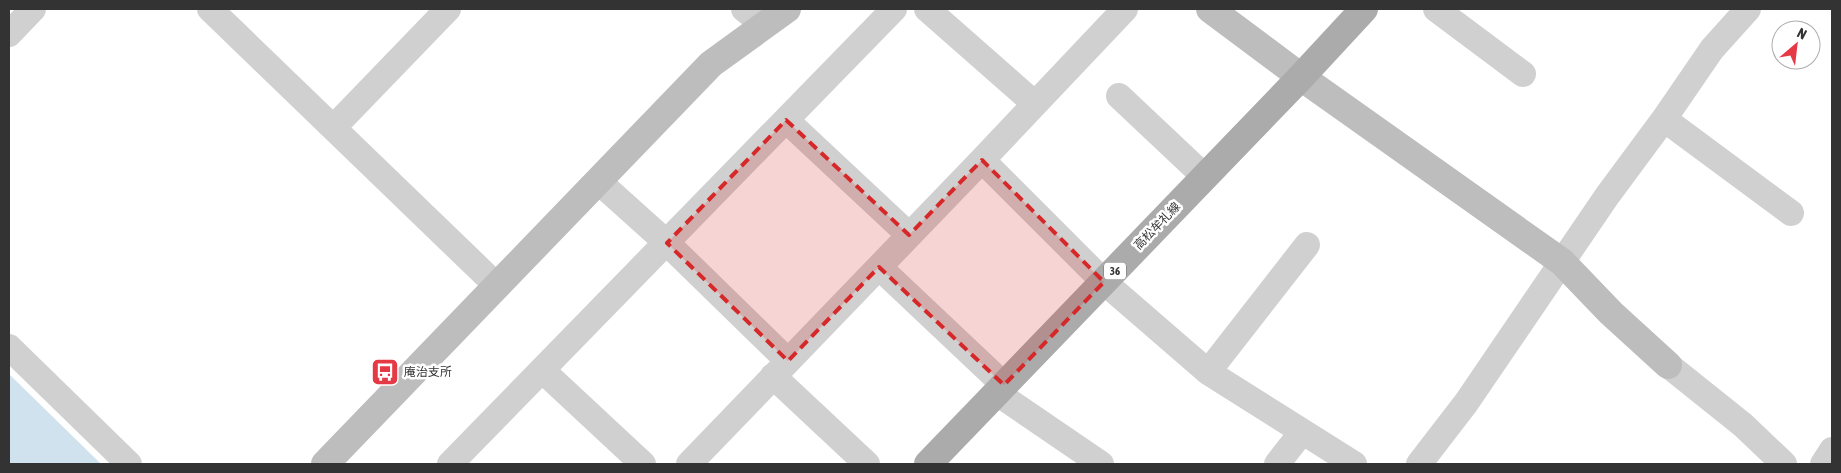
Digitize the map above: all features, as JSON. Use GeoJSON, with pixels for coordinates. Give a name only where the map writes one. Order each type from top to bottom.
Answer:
{"type":"FeatureCollection","features":[{"type":"Feature","properties":{"kind":"main road","name":"高松牟礼線"},"geometry":{"type":"LineString","coordinates":[[928,464],[1301,77],[1364,9]]}},
{"type":"Feature","properties":{"kind":"street"},"geometry":{"type":"LineString","coordinates":[[9,34],[33,9]]}},
{"type":"Feature","properties":{"kind":"street"},"geometry":{"type":"LineString","coordinates":[[210,9],[496,285]]}},
{"type":"Feature","properties":{"kind":"street"},"geometry":{"type":"LineString","coordinates":[[334,127],[448,9]]}},
{"type":"Feature","properties":{"kind":"street"},"geometry":{"type":"LineString","coordinates":[[325,464],[711,64],[754,17],[787,9]]}},
{"type":"Feature","properties":{"kind":"street"},"geometry":{"type":"LineString","coordinates":[[450,464],[894,9]]}},
{"type":"Feature","properties":{"kind":"street"},"geometry":{"type":"LineString","coordinates":[[927,9],[1035,104]]}},
{"type":"Feature","properties":{"kind":"street"},"geometry":{"type":"LineString","coordinates":[[689,464],[1125,9]]}},
{"type":"Feature","properties":{"kind":"street"},"geometry":{"type":"LineString","coordinates":[[1210,9],[1301,77],[1562,262],[1611,313],[1668,365],[1743,425],[1784,464]]}},
{"type":"Feature","properties":{"kind":"street"},"geometry":{"type":"LineString","coordinates":[[1436,9],[1523,74]]}},
{"type":"Feature","properties":{"kind":"street"},"geometry":{"type":"LineString","coordinates":[[1419,464],[1466,403],[1607,196],[1664,119],[1712,49],[1748,9]]}},
{"type":"Feature","properties":{"kind":"street"},"geometry":{"type":"LineString","coordinates":[[1119,96],[1205,177]]}},
{"type":"Feature","properties":{"kind":"street"},"geometry":{"type":"LineString","coordinates":[[1664,119],[1791,213]]}},
{"type":"Feature","properties":{"kind":"street"},"geometry":{"type":"LineString","coordinates":[[786,120],[909,235]]}},
{"type":"Feature","properties":{"kind":"street"},"geometry":{"type":"LineString","coordinates":[[982,160],[1104,282],[1208,372],[1354,464]]}},
{"type":"Feature","properties":{"kind":"street"},"geometry":{"type":"LineString","coordinates":[[598,181],[666,243],[867,464]]}},
{"type":"Feature","properties":{"kind":"street"},"geometry":{"type":"LineString","coordinates":[[1208,372],[1307,245]]}},
{"type":"Feature","properties":{"kind":"street"},"geometry":{"type":"LineString","coordinates":[[879,266],[1000,389],[1101,464]]}},
{"type":"Feature","properties":{"kind":"street"},"geometry":{"type":"LineString","coordinates":[[9,347],[129,464]]}},
{"type":"Feature","properties":{"kind":"street"},"geometry":{"type":"LineString","coordinates":[[542,370],[642,464]]}},
{"type":"Feature","properties":{"kind":"street"},"geometry":{"type":"LineString","coordinates":[[1277,464],[1302,432]]}},
{"type":"Feature","properties":{"kind":"street"},"geometry":{"type":"LineString","coordinates":[[1823,464],[1832,450]]}},
{"type":"Feature","properties":{"kind":"highlighted area"},"geometry":{"type":"Polygon","coordinates":[[[786,120],[909,235],[982,160],[1104,282],[1004,385],[879,267],[788,361],[667,243],[786,120]]]}},
{"type":"Feature","properties":{"kind":"water"},"geometry":{"type":"Polygon","coordinates":[[[9,374],[101,464],[9,464],[9,374]]]}},
{"type":"Feature","properties":{"kind":"place","name":"庵治支所"},"geometry":{"type":"Point","coordinates":[385,372]}}]}
